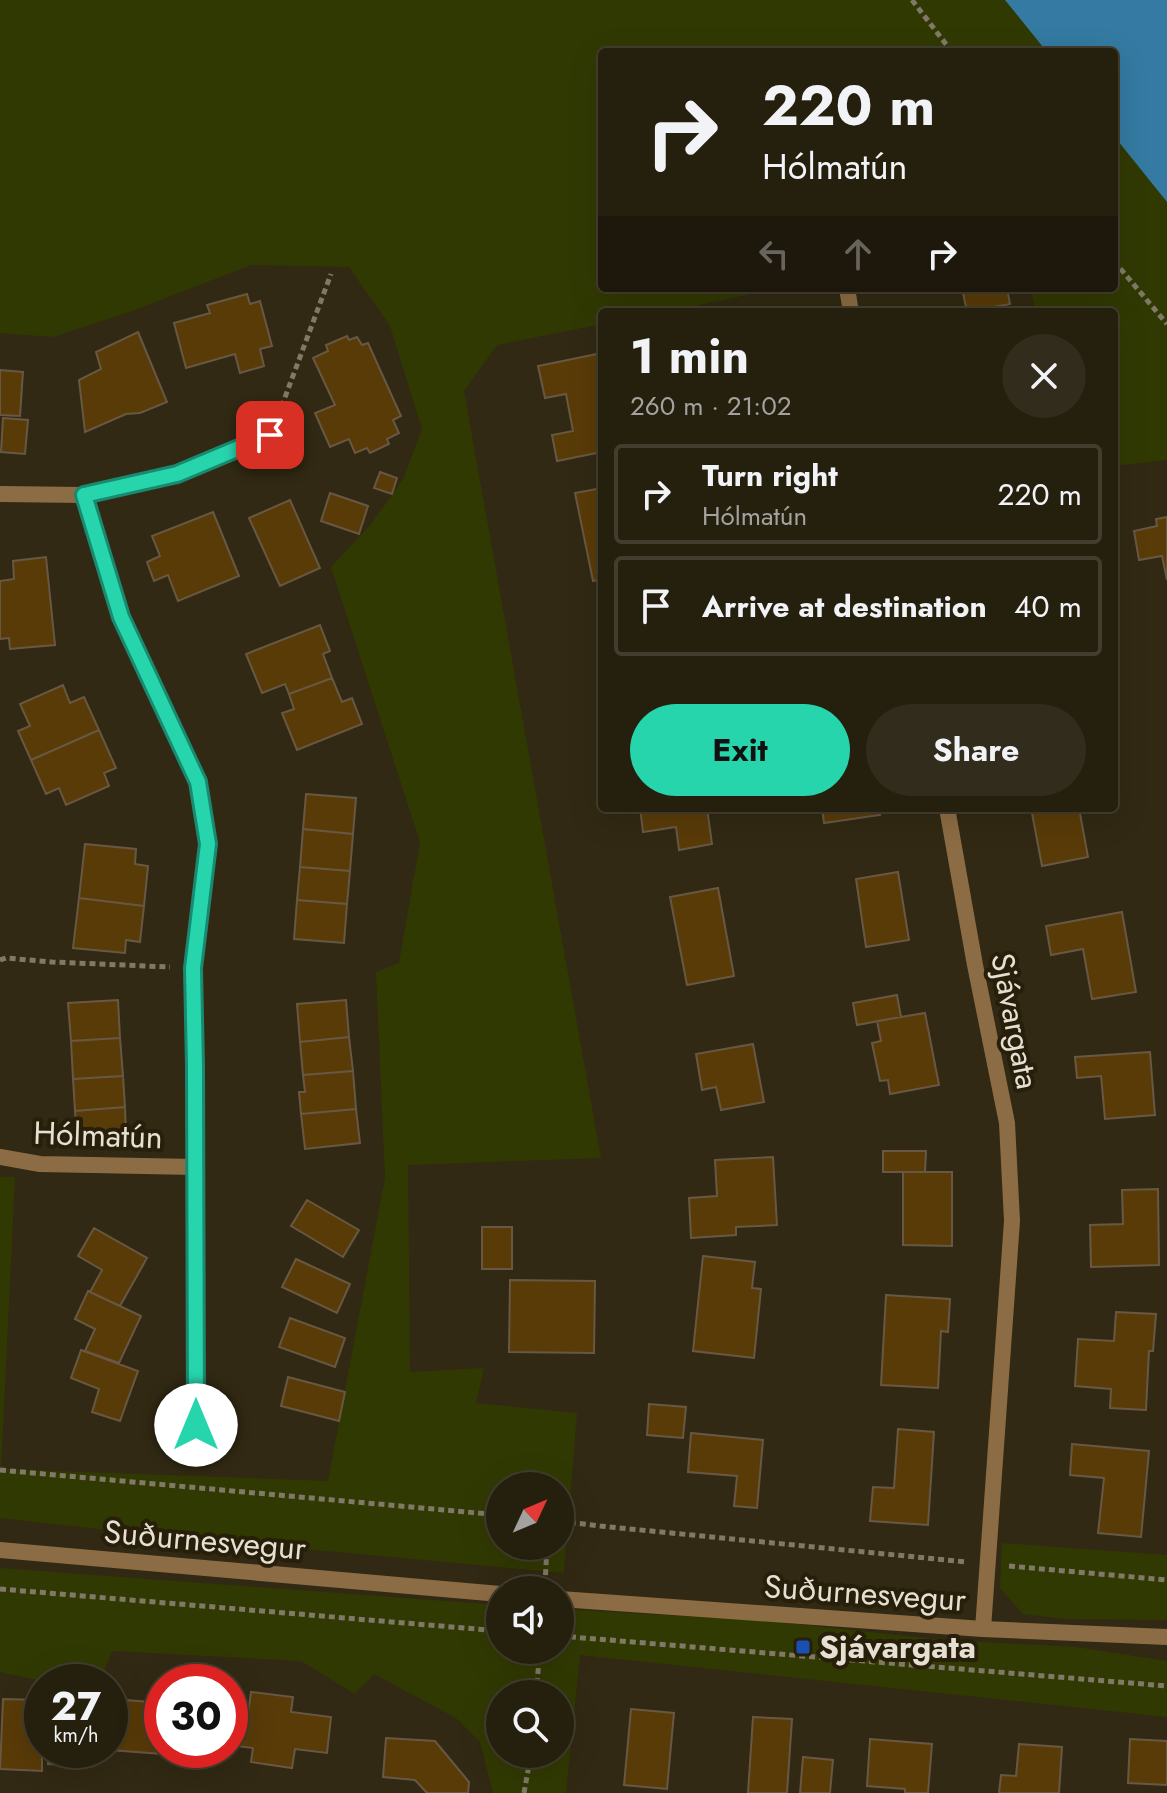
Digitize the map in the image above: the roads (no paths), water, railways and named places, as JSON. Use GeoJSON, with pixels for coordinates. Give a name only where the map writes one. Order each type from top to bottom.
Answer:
{"type":"FeatureCollection","features":[{"type":"Feature","properties":{"kind":"street"},"geometry":{"type":"LineString","coordinates":[[0,494],[84,495],[177,474],[270,435]]}},
{"type":"Feature","properties":{"kind":"street","name":"Hólmatún"},"geometry":{"type":"LineString","coordinates":[[84,495],[121,617],[198,782],[208,844],[193,968],[196,1453]]}},
{"type":"Feature","properties":{"kind":"street","name":"Sjávargata"},"geometry":{"type":"LineString","coordinates":[[948,812],[1007,1123],[1010,1168],[1012,1221],[983,1629]]}},
{"type":"Feature","properties":{"kind":"street","name":"Hólmatún"},"geometry":{"type":"LineString","coordinates":[[0,1157],[40,1164],[195,1167]]}},
{"type":"Feature","properties":{"kind":"street","name":"Suðurnesvegur"},"geometry":{"type":"LineString","coordinates":[[0,1550],[486,1593]]}},
{"type":"Feature","properties":{"kind":"street","name":"Suðurnesvegur"},"geometry":{"type":"LineString","coordinates":[[574,1600],[983,1629],[1167,1637]]}},
{"type":"Feature","properties":{"kind":"water"},"geometry":{"type":"Polygon","coordinates":[[[1005,0],[1167,0],[1167,202],[1118,141],[1118,48],[1044,48],[1005,0]]]}},
{"type":"Feature","properties":{"kind":"place","name":"Sjávargata"},"geometry":{"type":"Point","coordinates":[803,1647]}}]}
